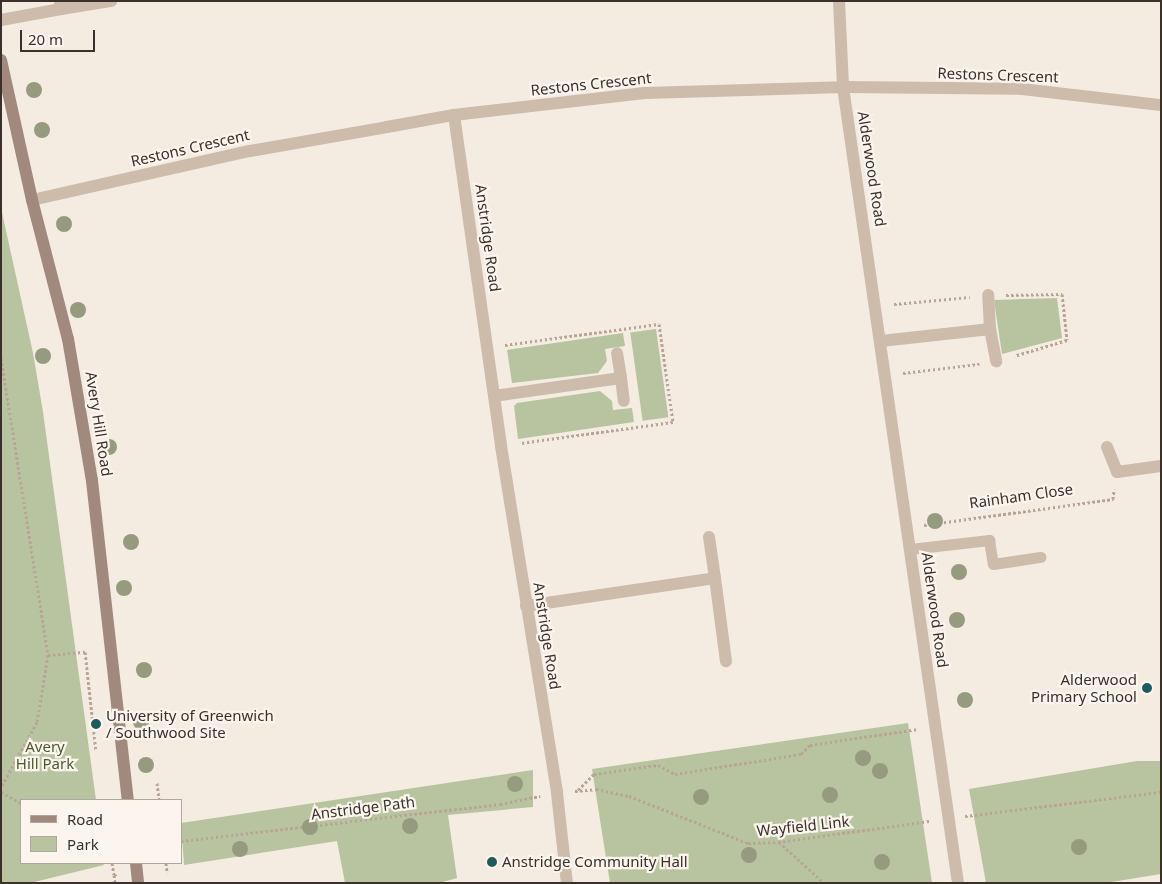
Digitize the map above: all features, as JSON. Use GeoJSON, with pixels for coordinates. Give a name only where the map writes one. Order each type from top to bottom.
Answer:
{"type":"FeatureCollection","features":[{"type":"Feature","properties":{"kind":"main road","name":"Avery Hill Road"},"geometry":{"type":"LineString","coordinates":[[2,63],[32,200],[68,339],[90,472],[128,799]]}},
{"type":"Feature","properties":{"kind":"main road"},"geometry":{"type":"LineString","coordinates":[[136,864],[138,883]]}},
{"type":"Feature","properties":{"kind":"street"},"geometry":{"type":"LineString","coordinates":[[1,20],[61,5],[111,1]]}},
{"type":"Feature","properties":{"kind":"street","name":"Alderwood Road"},"geometry":{"type":"LineString","coordinates":[[839,1],[843,87],[958,883]]}},
{"type":"Feature","properties":{"kind":"street","name":"Restons Crescent"},"geometry":{"type":"LineString","coordinates":[[32,200],[250,151],[454,115],[645,93],[843,87],[1022,89],[1161,105]]}},
{"type":"Feature","properties":{"kind":"street","name":"Anstridge Road"},"geometry":{"type":"LineString","coordinates":[[454,115],[494,396],[556,793],[567,883]]}},
{"type":"Feature","properties":{"kind":"street"},"geometry":{"type":"LineString","coordinates":[[988,295],[990,329],[996,361]]}},
{"type":"Feature","properties":{"kind":"street"},"geometry":{"type":"LineString","coordinates":[[881,341],[990,329]]}},
{"type":"Feature","properties":{"kind":"street"},"geometry":{"type":"LineString","coordinates":[[617,353],[624,400]]}},
{"type":"Feature","properties":{"kind":"street"},"geometry":{"type":"LineString","coordinates":[[494,396],[621,378]]}},
{"type":"Feature","properties":{"kind":"street"},"geometry":{"type":"LineString","coordinates":[[1108,447],[1117,472],[1161,466]]}},
{"type":"Feature","properties":{"kind":"street"},"geometry":{"type":"LineString","coordinates":[[709,537],[726,661]]}},
{"type":"Feature","properties":{"kind":"street"},"geometry":{"type":"LineString","coordinates":[[526,606],[715,578]]}},
{"type":"Feature","properties":{"kind":"lane"},"geometry":{"type":"LineString","coordinates":[[910,549],[989,540],[993,564],[1040,558]]}},
{"type":"Feature","properties":{"kind":"path"},"geometry":{"type":"LineString","coordinates":[[1,358],[48,655],[37,722],[1,787]]}},
{"type":"Feature","properties":{"kind":"path","name":"Rainham Close"},"geometry":{"type":"LineString","coordinates":[[906,528],[1113,500],[1117,472]]}},
{"type":"Feature","properties":{"kind":"path"},"geometry":{"type":"LineString","coordinates":[[48,655],[85,652],[96,752]]}},
{"type":"Feature","properties":{"kind":"path"},"geometry":{"type":"LineString","coordinates":[[578,790],[594,774],[658,765],[675,774],[801,754],[810,745],[935,727]]}},
{"type":"Feature","properties":{"kind":"path"},"geometry":{"type":"LineString","coordinates":[[157,783],[159,799]]}},
{"type":"Feature","properties":{"kind":"path","name":"Wayfield Link"},"geometry":{"type":"LineString","coordinates":[[572,791],[596,789],[629,796],[748,843],[778,842],[949,818],[1161,792]]}},
{"type":"Feature","properties":{"kind":"path"},"geometry":{"type":"LineString","coordinates":[[1,792],[20,802]]}},
{"type":"Feature","properties":{"kind":"path","name":"Anstridge Path"},"geometry":{"type":"LineString","coordinates":[[182,841],[500,804],[547,794]]}},
{"type":"Feature","properties":{"kind":"path"},"geometry":{"type":"LineString","coordinates":[[778,842],[824,883]]}},
{"type":"Feature","properties":{"kind":"path"},"geometry":{"type":"LineString","coordinates":[[112,864],[114,883]]}},
{"type":"Feature","properties":{"kind":"path"},"geometry":{"type":"LineString","coordinates":[[166,864],[167,873]]}},
{"type":"Feature","properties":{"kind":"path"},"geometry":{"type":"LineString","coordinates":[[114,875],[122,878]]}},
{"type":"Feature","properties":{"kind":"green space","name":"Avery Hill Park"},"geometry":{"type":"Polygon","coordinates":[[[1,208],[33,353],[43,412],[96,799],[20,799],[20,864],[104,865],[30,883],[1,883],[1,208]]]}},
{"type":"Feature","properties":{"kind":"green space"},"geometry":{"type":"Polygon","coordinates":[[[1057,298],[1062,338],[1002,354],[994,300],[1057,298]]]}},
{"type":"Feature","properties":{"kind":"green space"},"geometry":{"type":"Polygon","coordinates":[[[656,329],[668,417],[643,421],[630,333],[656,329]]]}},
{"type":"Feature","properties":{"kind":"green space"},"geometry":{"type":"Polygon","coordinates":[[[623,333],[625,346],[605,349],[607,361],[598,373],[512,383],[507,350],[623,333]]]}},
{"type":"Feature","properties":{"kind":"green space"},"geometry":{"type":"Polygon","coordinates":[[[600,391],[612,401],[613,410],[632,408],[634,422],[518,439],[514,406],[517,403],[600,391]]]}},
{"type":"Feature","properties":{"kind":"green space"},"geometry":{"type":"Polygon","coordinates":[[[908,723],[932,883],[610,883],[592,769],[908,723]]]}},
{"type":"Feature","properties":{"kind":"green space"},"geometry":{"type":"Polygon","coordinates":[[[1137,761],[1161,761],[1161,874],[1105,883],[986,883],[969,789],[1137,761]]]}},
{"type":"Feature","properties":{"kind":"green space"},"geometry":{"type":"Polygon","coordinates":[[[533,770],[533,807],[448,815],[457,878],[439,883],[345,883],[337,841],[184,865],[182,823],[533,770]]]}},
{"type":"Feature","properties":{"kind":"place","name":"Alderwood Primary School"},"geometry":{"type":"Point","coordinates":[1147,688]}},
{"type":"Feature","properties":{"kind":"place","name":"University of Greenwich / Southwood Site"},"geometry":{"type":"Point","coordinates":[96,724]}},
{"type":"Feature","properties":{"kind":"place","name":"Anstridge Community Hall"},"geometry":{"type":"Point","coordinates":[492,862]}}]}
